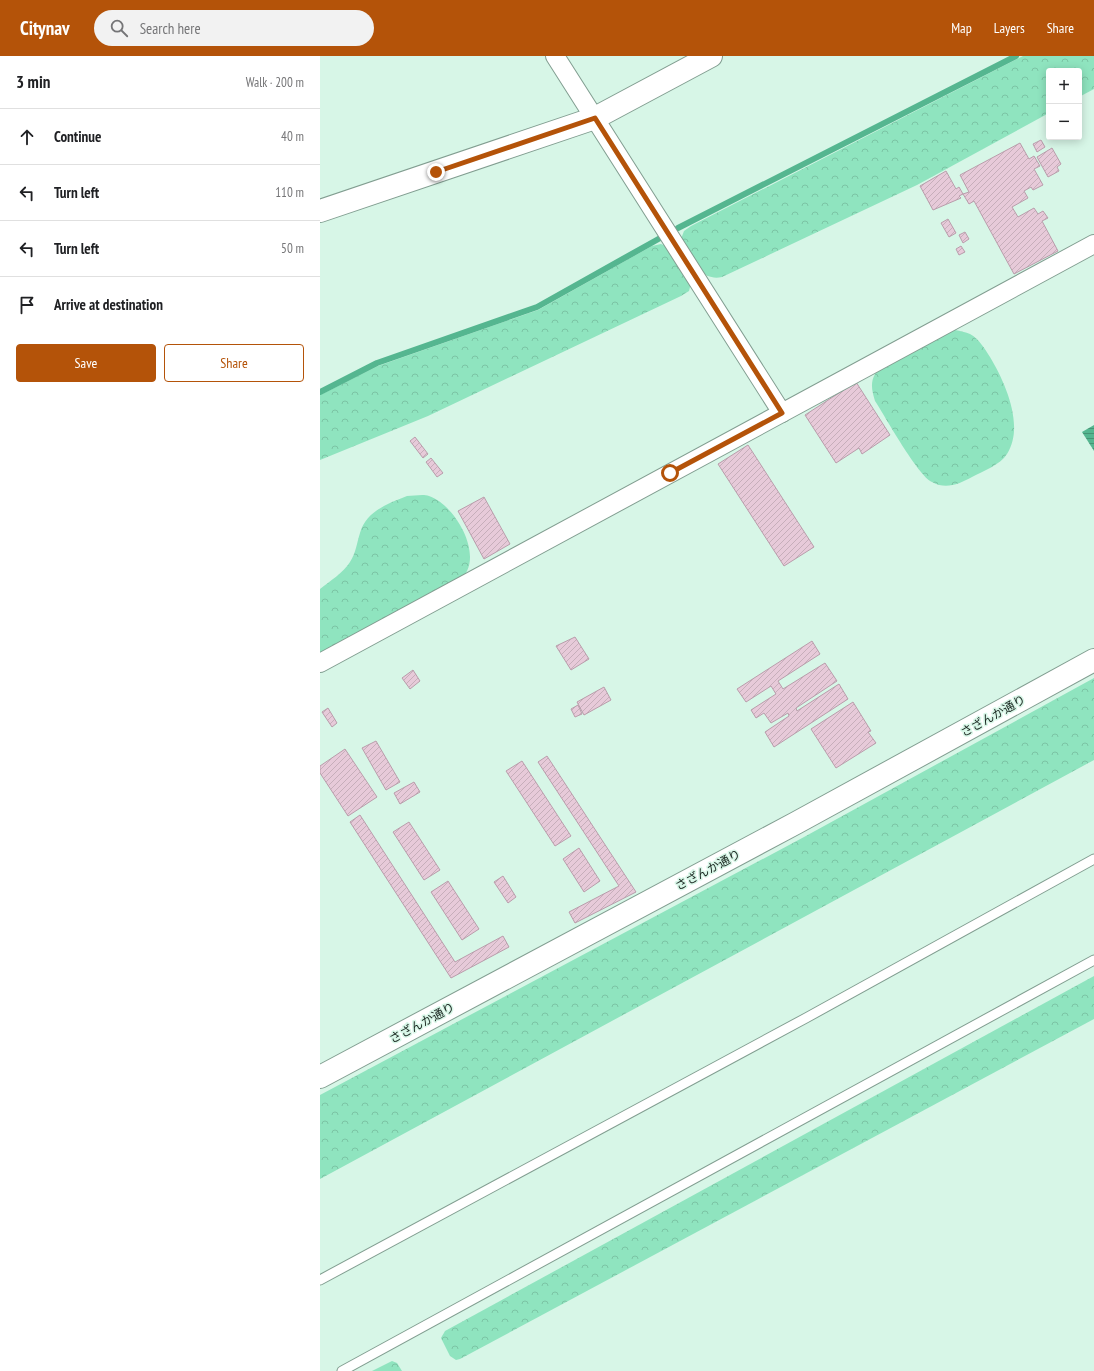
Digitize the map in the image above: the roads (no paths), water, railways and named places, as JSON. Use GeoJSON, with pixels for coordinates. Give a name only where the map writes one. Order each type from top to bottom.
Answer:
{"type":"FeatureCollection","features":[{"type":"Feature","properties":{"kind":"street"},"geometry":{"type":"LineString","coordinates":[[555,56],[782,413]]}},
{"type":"Feature","properties":{"kind":"street"},"geometry":{"type":"LineString","coordinates":[[320,211],[595,118],[711,56]]}},
{"type":"Feature","properties":{"kind":"street"},"geometry":{"type":"LineString","coordinates":[[320,663],[1094,244]]}},
{"type":"Feature","properties":{"kind":"street","name":"さざんか通り"},"geometry":{"type":"LineString","coordinates":[[320,1077],[796,823],[1094,660]]}},
{"type":"Feature","properties":{"kind":"lane"},"geometry":{"type":"LineString","coordinates":[[320,1280],[806,1018],[1094,859]]}},
{"type":"Feature","properties":{"kind":"lane"},"geometry":{"type":"LineString","coordinates":[[342,1371],[1094,960]]}},
{"type":"Feature","properties":{"kind":"waterway"},"geometry":{"type":"LineString","coordinates":[[678,228],[1016,56]]}},
{"type":"Feature","properties":{"kind":"waterway"},"geometry":{"type":"LineString","coordinates":[[320,392],[377,363],[537,307],[662,237]]}}]}
